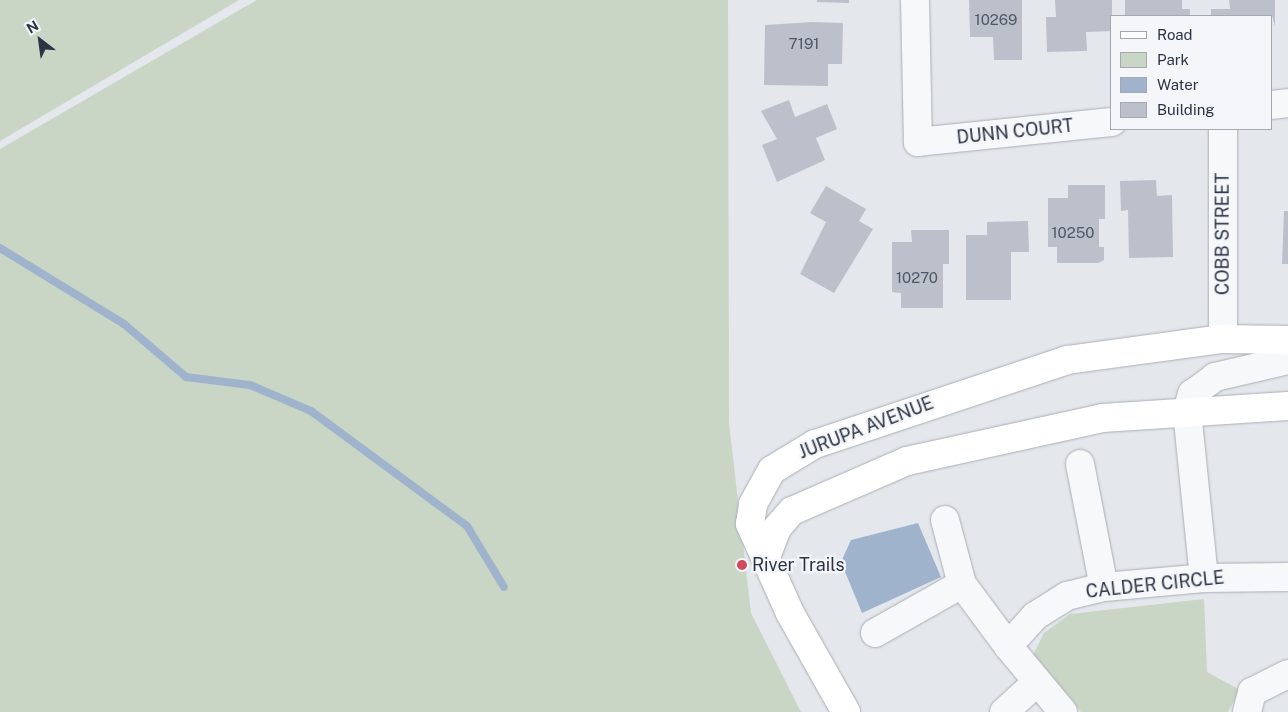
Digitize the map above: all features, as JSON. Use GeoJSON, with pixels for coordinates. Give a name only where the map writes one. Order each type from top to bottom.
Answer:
{"type":"FeatureCollection","features":[{"type":"Feature","properties":{"kind":"main road","name":"JURUPA AVENUE"},"geometry":{"type":"LineString","coordinates":[[846,712],[790,613],[750,524],[759,488],[772,470],[815,444],[1067,360],[1223,339],[1288,340]]}},
{"type":"Feature","properties":{"kind":"main road"},"geometry":{"type":"LineString","coordinates":[[766,557],[777,528],[792,511],[907,461],[1102,418],[1187,411],[1288,406]]}},
{"type":"Feature","properties":{"kind":"street","name":"DUNN COURT"},"geometry":{"type":"LineString","coordinates":[[915,0],[918,142],[1110,122]]}},
{"type":"Feature","properties":{"kind":"street"},"geometry":{"type":"LineString","coordinates":[[1273,105],[1288,103]]}},
{"type":"Feature","properties":{"kind":"street","name":"COBB STREET"},"geometry":{"type":"LineString","coordinates":[[1223,130],[1223,339]]}},
{"type":"Feature","properties":{"kind":"street"},"geometry":{"type":"LineString","coordinates":[[1204,578],[1187,411],[1192,394],[1215,377],[1288,360]]}},
{"type":"Feature","properties":{"kind":"street"},"geometry":{"type":"LineString","coordinates":[[1080,464],[1104,587]]}},
{"type":"Feature","properties":{"kind":"street"},"geometry":{"type":"LineString","coordinates":[[945,520],[962,584],[1036,683],[1063,712]]}},
{"type":"Feature","properties":{"kind":"street","name":"CALDER CIRCLE"},"geometry":{"type":"LineString","coordinates":[[1008,646],[1035,616],[1067,596],[1104,587],[1204,578],[1288,577]]}},
{"type":"Feature","properties":{"kind":"street"},"geometry":{"type":"LineString","coordinates":[[875,633],[962,584]]}},
{"type":"Feature","properties":{"kind":"street"},"geometry":{"type":"LineString","coordinates":[[1247,712],[1252,692],[1288,674]]}},
{"type":"Feature","properties":{"kind":"street"},"geometry":{"type":"LineString","coordinates":[[1004,712],[1036,683]]}},
{"type":"Feature","properties":{"kind":"green space"},"geometry":{"type":"Polygon","coordinates":[[[0,0],[239,0],[0,141],[0,0]]]}},
{"type":"Feature","properties":{"kind":"green space"},"geometry":{"type":"Polygon","coordinates":[[[257,0],[728,0],[729,423],[751,613],[801,712],[0,712],[0,149],[257,0]]]}},
{"type":"Feature","properties":{"kind":"green space"},"geometry":{"type":"Polygon","coordinates":[[[1204,599],[1207,672],[1240,690],[1228,712],[1081,712],[1033,655],[1044,633],[1070,614],[1204,599]]]}},
{"type":"Feature","properties":{"kind":"water"},"geometry":{"type":"Polygon","coordinates":[[[918,523],[941,577],[862,613],[841,562],[851,540],[918,523]]]}},
{"type":"Feature","properties":{"kind":"building"},"geometry":{"type":"Polygon","coordinates":[[[817,0],[849,0],[849,3],[817,2],[817,0]]]}},
{"type":"Feature","properties":{"kind":"building"},"geometry":{"type":"Polygon","coordinates":[[[969,0],[1022,0],[1022,60],[994,60],[993,37],[970,37],[969,0]]]}},
{"type":"Feature","properties":{"kind":"building"},"geometry":{"type":"Polygon","coordinates":[[[1055,0],[1112,0],[1110,31],[1086,32],[1087,51],[1047,52],[1046,17],[1056,17],[1055,0]]]}},
{"type":"Feature","properties":{"kind":"building"},"geometry":{"type":"Polygon","coordinates":[[[1125,0],[1182,0],[1182,9],[1190,9],[1190,15],[1125,15],[1125,0]]]}},
{"type":"Feature","properties":{"kind":"building"},"geometry":{"type":"Polygon","coordinates":[[[1229,0],[1275,0],[1275,26],[1273,15],[1211,15],[1211,9],[1230,9],[1229,0]]]}},
{"type":"Feature","properties":{"kind":"building"},"geometry":{"type":"Polygon","coordinates":[[[812,22],[843,23],[842,64],[828,64],[828,86],[764,85],[765,25],[812,22]]]}},
{"type":"Feature","properties":{"kind":"building"},"geometry":{"type":"Polygon","coordinates":[[[789,100],[795,117],[827,104],[837,129],[816,138],[825,160],[777,182],[762,145],[777,139],[761,111],[789,100]]]}},
{"type":"Feature","properties":{"kind":"building"},"geometry":{"type":"Polygon","coordinates":[[[1156,180],[1157,196],[1172,195],[1173,257],[1129,258],[1128,210],[1121,211],[1120,181],[1156,180]]]}},
{"type":"Feature","properties":{"kind":"building"},"geometry":{"type":"Polygon","coordinates":[[[1068,185],[1105,185],[1105,219],[1099,219],[1099,247],[1104,247],[1104,260],[1098,263],[1057,263],[1057,247],[1048,247],[1048,198],[1068,198],[1068,185]]]}},
{"type":"Feature","properties":{"kind":"building"},"geometry":{"type":"Polygon","coordinates":[[[826,186],[866,209],[859,221],[873,229],[834,293],[800,274],[826,222],[810,213],[826,186]]]}},
{"type":"Feature","properties":{"kind":"building"},"geometry":{"type":"Polygon","coordinates":[[[1284,211],[1288,211],[1288,264],[1282,264],[1284,211]]]}},
{"type":"Feature","properties":{"kind":"building"},"geometry":{"type":"Polygon","coordinates":[[[1028,221],[1029,252],[1011,252],[1011,300],[966,300],[966,235],[987,235],[987,222],[1028,221]]]}},
{"type":"Feature","properties":{"kind":"building"},"geometry":{"type":"Polygon","coordinates":[[[911,230],[949,230],[949,264],[943,264],[943,308],[901,308],[901,293],[892,292],[892,242],[912,242],[911,230]]]}},
{"type":"Feature","properties":{"kind":"waterway"},"geometry":{"type":"LineString","coordinates":[[0,248],[124,324],[186,377],[250,385],[311,411],[467,526],[504,587]]}},
{"type":"Feature","properties":{"kind":"place","name":"River Trails"},"geometry":{"type":"Point","coordinates":[742,565]}}]}
